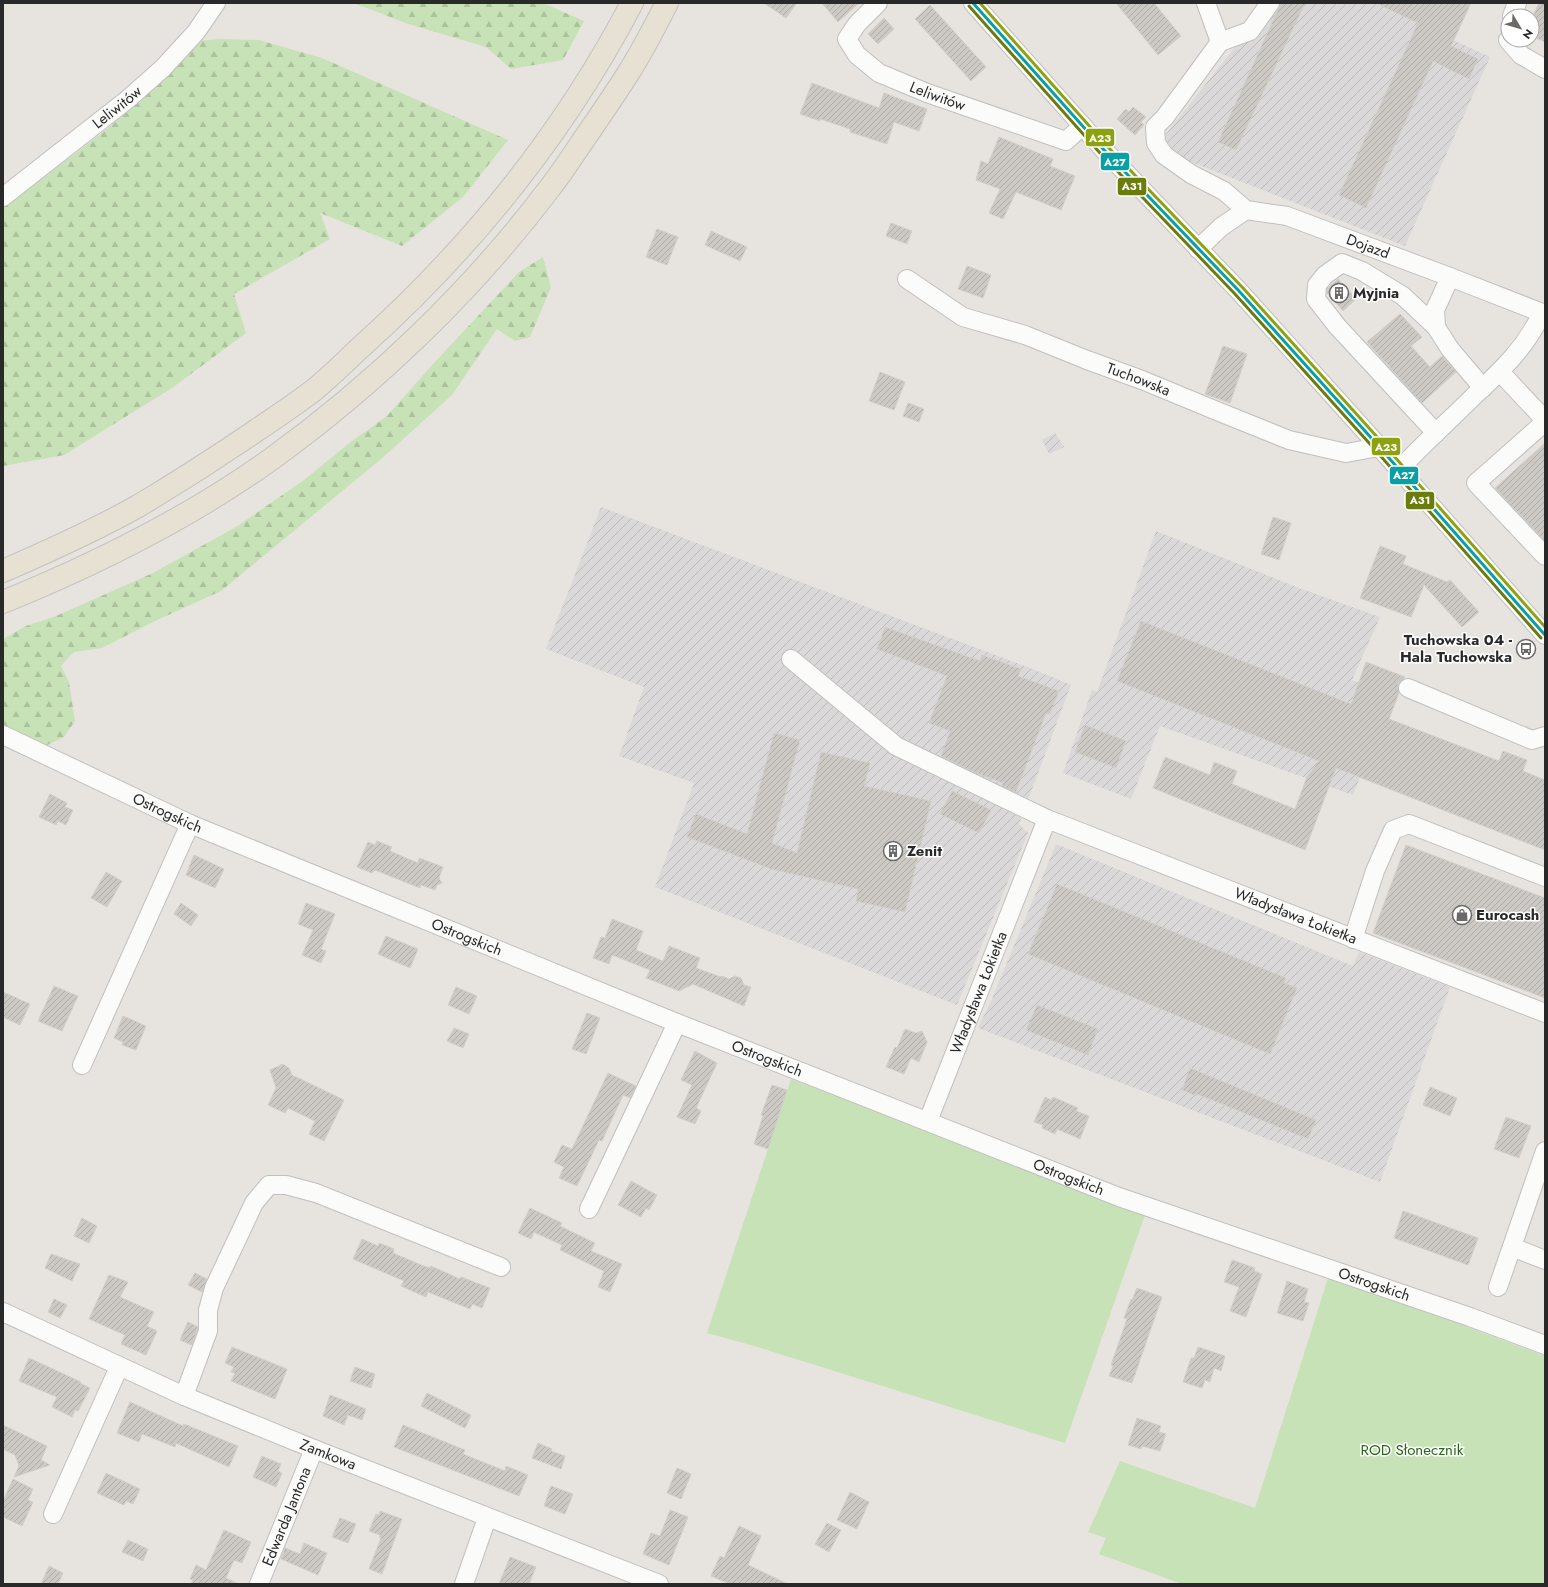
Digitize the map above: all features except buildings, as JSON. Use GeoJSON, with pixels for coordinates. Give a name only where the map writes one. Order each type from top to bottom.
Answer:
{"type":"FeatureCollection","features":[{"type":"Feature","properties":{"kind":"main road"},"geometry":{"type":"LineString","coordinates":[[3,571],[55,548],[138,506],[216,458],[313,390],[381,329],[444,267],[506,195],[548,140],[588,82],[632,3]]}},
{"type":"Feature","properties":{"kind":"main road"},"geometry":{"type":"LineString","coordinates":[[3,602],[49,583],[147,535],[220,492],[270,460],[378,374],[428,327],[466,286],[514,233],[550,188],[630,71],[667,3]]}},
{"type":"Feature","properties":{"kind":"street","name":"Leliwitów"},"geometry":{"type":"LineString","coordinates":[[3,196],[128,99],[163,68],[196,32],[216,3]]}},
{"type":"Feature","properties":{"kind":"street","name":"Leliwitów"},"geometry":{"type":"LineString","coordinates":[[878,3],[857,24],[847,39],[857,55],[879,73],[927,93],[1066,141],[1082,126]]}},
{"type":"Feature","properties":{"kind":"street"},"geometry":{"type":"LineString","coordinates":[[973,3],[1082,126],[1239,291],[1380,447],[1545,635]]}},
{"type":"Feature","properties":{"kind":"street"},"geometry":{"type":"LineString","coordinates":[[1206,3],[1220,42]]}},
{"type":"Feature","properties":{"kind":"street"},"geometry":{"type":"LineString","coordinates":[[1198,249],[1221,227],[1246,210],[1224,191],[1191,174],[1164,155],[1156,142],[1155,127],[1165,117],[1220,42],[1250,31],[1270,3]]}},
{"type":"Feature","properties":{"kind":"street"},"geometry":{"type":"LineString","coordinates":[[1514,48],[1521,56],[1545,69]]}},
{"type":"Feature","properties":{"kind":"street","name":"Dojazd"},"geometry":{"type":"LineString","coordinates":[[1246,210],[1287,216],[1450,277],[1543,314]]}},
{"type":"Feature","properties":{"kind":"street"},"geometry":{"type":"LineString","coordinates":[[1436,433],[1336,326],[1316,299],[1317,285],[1325,275],[1342,263],[1362,271],[1403,296],[1436,327],[1450,349],[1483,388]]}},
{"type":"Feature","properties":{"kind":"street"},"geometry":{"type":"LineString","coordinates":[[1436,327],[1435,310],[1450,277]]}},
{"type":"Feature","properties":{"kind":"street","name":"Tuchowska"},"geometry":{"type":"LineString","coordinates":[[907,279],[963,317],[1026,335],[1087,360],[1142,380],[1289,440],[1346,453],[1380,447]]}},
{"type":"Feature","properties":{"kind":"street"},"geometry":{"type":"LineString","coordinates":[[1399,470],[1422,445],[1500,372],[1533,332],[1543,314]]}},
{"type":"Feature","properties":{"kind":"street"},"geometry":{"type":"LineString","coordinates":[[1500,372],[1545,421],[1476,483],[1545,556]]}},
{"type":"Feature","properties":{"kind":"street","name":"Władysława Łokietka"},"geometry":{"type":"LineString","coordinates":[[791,659],[896,746],[1047,819],[1545,1013]]}},
{"type":"Feature","properties":{"kind":"street"},"geometry":{"type":"LineString","coordinates":[[1408,688],[1532,740],[1545,736]]}},
{"type":"Feature","properties":{"kind":"street","name":"Ostrogskich"},"geometry":{"type":"LineString","coordinates":[[3,735],[190,824],[677,1023],[1119,1197],[1463,1315],[1545,1345]]}},
{"type":"Feature","properties":{"kind":"street","name":"Władysława Łokietka"},"geometry":{"type":"LineString","coordinates":[[928,1121],[1047,819]]}},
{"type":"Feature","properties":{"kind":"street"},"geometry":{"type":"LineString","coordinates":[[82,1064],[190,824]]}},
{"type":"Feature","properties":{"kind":"street"},"geometry":{"type":"LineString","coordinates":[[1353,939],[1375,871],[1393,830],[1408,824],[1545,877]]}},
{"type":"Feature","properties":{"kind":"street"},"geometry":{"type":"LineString","coordinates":[[589,1208],[677,1023]]}},
{"type":"Feature","properties":{"kind":"street"},"geometry":{"type":"LineString","coordinates":[[1498,1287],[1545,1151]]}},
{"type":"Feature","properties":{"kind":"street"},"geometry":{"type":"LineString","coordinates":[[184,1396],[208,1330],[208,1310],[214,1288],[254,1203],[270,1184],[286,1184],[316,1194],[501,1267]]}},
{"type":"Feature","properties":{"kind":"street"},"geometry":{"type":"LineString","coordinates":[[1512,1247],[1545,1260]]}},
{"type":"Feature","properties":{"kind":"street","name":"Zamkowa"},"geometry":{"type":"LineString","coordinates":[[3,1312],[184,1396],[487,1518],[659,1584]]}},
{"type":"Feature","properties":{"kind":"street"},"geometry":{"type":"LineString","coordinates":[[53,1514],[119,1367]]}},
{"type":"Feature","properties":{"kind":"street","name":"Edwarda Jantona"},"geometry":{"type":"LineString","coordinates":[[259,1584],[314,1449]]}},
{"type":"Feature","properties":{"kind":"street"},"geometry":{"type":"LineString","coordinates":[[464,1584],[487,1518]]}},
{"type":"Feature","properties":{"kind":"shaded area"},"geometry":{"type":"Polygon","coordinates":[[[1270,3],[1468,3],[1453,40],[1490,57],[1405,246],[1166,152],[1162,139],[1270,3]]]}},
{"type":"Feature","properties":{"kind":"shaded area"},"geometry":{"type":"Polygon","coordinates":[[[1055,433],[1064,447],[1049,454],[1042,440],[1055,433]]]}},
{"type":"Feature","properties":{"kind":"shaded area"},"geometry":{"type":"Polygon","coordinates":[[[601,507],[1035,670],[1071,685],[1019,824],[1028,833],[957,1005],[655,887],[694,783],[619,756],[644,687],[546,649],[601,507]]]}},
{"type":"Feature","properties":{"kind":"shaded area"},"geometry":{"type":"Polygon","coordinates":[[[1156,531],[1299,588],[1380,617],[1352,680],[1393,695],[1353,795],[1160,726],[1131,799],[1063,773],[1092,690],[1097,692],[1156,531]]]}},
{"type":"Feature","properties":{"kind":"shaded area"},"geometry":{"type":"Polygon","coordinates":[[[1056,844],[1353,966],[1359,952],[1450,987],[1380,1182],[978,1028],[992,999],[1056,844]]]}},
{"type":"Feature","properties":{"kind":"green space"},"geometry":{"type":"Polygon","coordinates":[[[354,3],[543,3],[584,21],[563,60],[511,69],[486,47],[408,24],[354,3]]]}},
{"type":"Feature","properties":{"kind":"green space"},"geometry":{"type":"Polygon","coordinates":[[[220,39],[259,40],[322,58],[508,140],[463,197],[402,246],[320,213],[330,239],[234,294],[246,333],[172,388],[64,455],[3,466],[3,205],[71,156],[120,118],[152,89],[198,41],[220,39]]]}},
{"type":"Feature","properties":{"kind":"green space"},"geometry":{"type":"Polygon","coordinates":[[[543,257],[551,287],[530,337],[515,341],[497,329],[452,395],[380,460],[221,591],[155,621],[102,648],[74,652],[61,666],[69,682],[75,721],[64,737],[39,749],[3,731],[3,639],[26,626],[56,616],[153,573],[236,527],[304,480],[348,444],[387,416],[433,364],[519,272],[543,257]]]}},
{"type":"Feature","properties":{"kind":"green space"},"geometry":{"type":"Polygon","coordinates":[[[791,1079],[1146,1212],[1065,1443],[754,1346],[707,1333],[791,1079]]]}},
{"type":"Feature","properties":{"kind":"green space","name":"ROD Słonecznik"},"geometry":{"type":"Polygon","coordinates":[[[1329,1275],[1545,1356],[1545,1584],[1182,1584],[1099,1554],[1106,1538],[1088,1532],[1120,1461],[1255,1508],[1329,1275]]]}},
{"type":"Feature","properties":{"kind":"transit line","name":"A27"},"geometry":{"type":"LineString","coordinates":[[973,3],[1104,150],[1239,291],[1545,635]]}},
{"type":"Feature","properties":{"kind":"transit line","name":"A23"},"geometry":{"type":"LineString","coordinates":[[980,3],[1108,147],[1243,288],[1545,627]]}},
{"type":"Feature","properties":{"kind":"transit line","name":"A31"},"geometry":{"type":"LineString","coordinates":[[969,6],[1100,153],[1235,294],[1541,638]]}},
{"type":"Feature","properties":{"kind":"place","name":"Myjnia"},"geometry":{"type":"Point","coordinates":[1339,293]}},
{"type":"Feature","properties":{"kind":"place","name":"Tuchowska 04 - Hala Tuchowska"},"geometry":{"type":"Point","coordinates":[1526,649]}},
{"type":"Feature","properties":{"kind":"place","name":"Zenit"},"geometry":{"type":"Point","coordinates":[893,851]}},
{"type":"Feature","properties":{"kind":"place","name":"Eurocash"},"geometry":{"type":"Point","coordinates":[1462,915]}}]}
